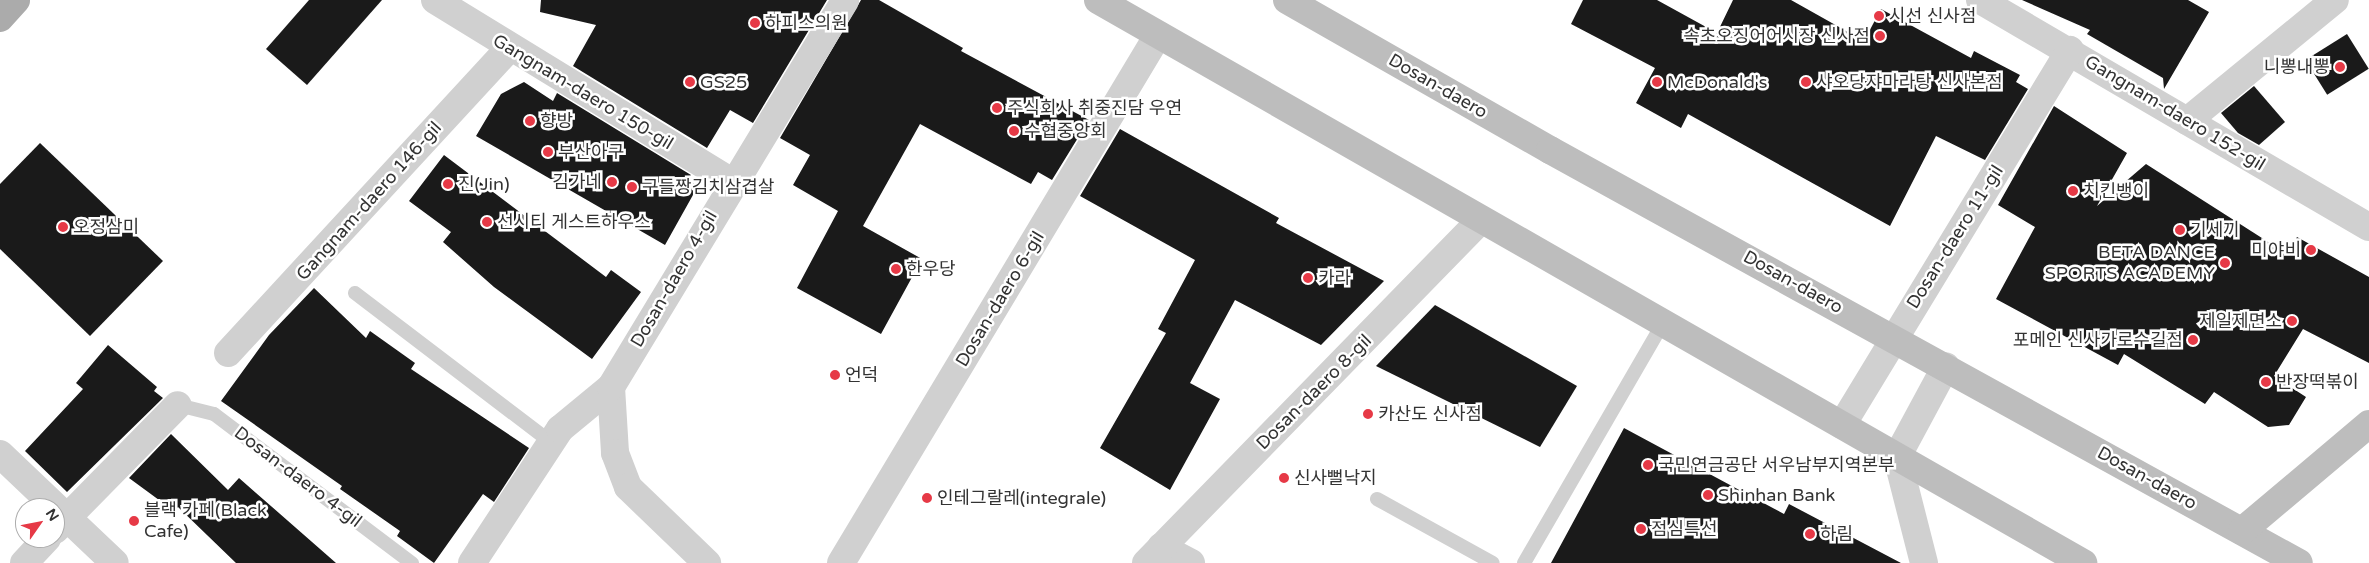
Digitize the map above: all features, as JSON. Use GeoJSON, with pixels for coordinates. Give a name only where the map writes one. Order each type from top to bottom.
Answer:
{"type":"FeatureCollection","features":[{"type":"Feature","properties":{"kind":"main road"},"geometry":{"type":"LineString","coordinates":[[0,18],[16,0]]}},
{"type":"Feature","properties":{"kind":"main road"},"geometry":{"type":"LineString","coordinates":[[1098,0],[2083,563]]}},
{"type":"Feature","properties":{"kind":"main road","name":"Dosan-daero"},"geometry":{"type":"LineString","coordinates":[[1287,0],[2299,563]]}},
{"type":"Feature","properties":{"kind":"main road"},"geometry":{"type":"LineString","coordinates":[[2242,531],[2369,424]]}},
{"type":"Feature","properties":{"kind":"street","name":"Gangnam-daero 150-gil"},"geometry":{"type":"LineString","coordinates":[[435,0],[509,48],[732,182]]}},
{"type":"Feature","properties":{"kind":"street","name":"Dosan-daero 4-gil"},"geometry":{"type":"LineString","coordinates":[[472,563],[553,444],[560,429],[611,387],[732,182],[846,0]]}},
{"type":"Feature","properties":{"kind":"street","name":"Gangnam-daero 152-gil"},"geometry":{"type":"LineString","coordinates":[[1980,0],[2070,50],[2369,227]]}},
{"type":"Feature","properties":{"kind":"street"},"geometry":{"type":"LineString","coordinates":[[2187,121],[2335,0]]}},
{"type":"Feature","properties":{"kind":"street","name":"Dosan-daero 6-gil"},"geometry":{"type":"LineString","coordinates":[[841,563],[1158,35]]}},
{"type":"Feature","properties":{"kind":"street","name":"Gangnam-daero 146-gil"},"geometry":{"type":"LineString","coordinates":[[228,353],[509,48]]}},
{"type":"Feature","properties":{"kind":"street","name":"Dosan-daero 11-gil"},"geometry":{"type":"LineString","coordinates":[[1842,425],[1893,338],[2070,50]]}},
{"type":"Feature","properties":{"kind":"street","name":"Dosan-daero 8-gil"},"geometry":{"type":"LineString","coordinates":[[1154,555],[1481,220]]}},
{"type":"Feature","properties":{"kind":"street"},"geometry":{"type":"LineString","coordinates":[[1924,563],[1897,457],[1946,366]]}},
{"type":"Feature","properties":{"kind":"street"},"geometry":{"type":"LineString","coordinates":[[611,387],[615,453],[628,487],[707,563]]}},
{"type":"Feature","properties":{"kind":"street"},"geometry":{"type":"LineString","coordinates":[[65,519],[178,405]]}},
{"type":"Feature","properties":{"kind":"street"},"geometry":{"type":"LineString","coordinates":[[0,454],[39,498]]}},
{"type":"Feature","properties":{"kind":"street"},"geometry":{"type":"LineString","coordinates":[[65,526],[115,563]]}},
{"type":"Feature","properties":{"kind":"street"},"geometry":{"type":"LineString","coordinates":[[24,563],[38,548]]}},
{"type":"Feature","properties":{"kind":"street"},"geometry":{"type":"LineString","coordinates":[[1154,555],[1191,563]]}},
{"type":"Feature","properties":{"kind":"lane"},"geometry":{"type":"LineString","coordinates":[[355,293],[553,444]]}},
{"type":"Feature","properties":{"kind":"lane"},"geometry":{"type":"LineString","coordinates":[[1524,563],[1663,323]]}},
{"type":"Feature","properties":{"kind":"lane","name":"Dosan-daero 4-gil"},"geometry":{"type":"LineString","coordinates":[[178,405],[214,414],[412,563]]}},
{"type":"Feature","properties":{"kind":"lane"},"geometry":{"type":"LineString","coordinates":[[1377,499],[1493,563]]}},
{"type":"Feature","properties":{"kind":"building"},"geometry":{"type":"Polygon","coordinates":[[[309,0],[382,0],[307,85],[266,49],[309,0]]]}},
{"type":"Feature","properties":{"kind":"building"},"geometry":{"type":"Polygon","coordinates":[[[541,0],[827,0],[753,123],[730,110],[707,148],[573,66],[596,25],[540,12],[541,0]]]}},
{"type":"Feature","properties":{"kind":"building"},"geometry":{"type":"Polygon","coordinates":[[[861,0],[879,0],[963,48],[961,51],[1089,120],[1052,180],[1038,172],[1031,184],[920,124],[863,226],[922,259],[881,334],[797,288],[838,211],[793,185],[810,155],[780,138],[861,0]]]}},
{"type":"Feature","properties":{"kind":"building"},"geometry":{"type":"Polygon","coordinates":[[[1583,0],[1657,0],[1717,33],[1733,0],[1791,0],[1864,41],[1881,9],[1971,58],[1974,51],[2020,75],[2016,82],[2028,89],[1985,160],[1936,136],[1890,226],[1688,114],[1681,128],[1636,103],[1655,68],[1571,24],[1583,0]]]}},
{"type":"Feature","properties":{"kind":"building"},"geometry":{"type":"Polygon","coordinates":[[[2022,0],[2188,0],[2209,12],[2164,89],[2163,78],[2087,34],[2090,30],[2022,0]]]}},
{"type":"Feature","properties":{"kind":"building","name":"니뽕내뽕"},"geometry":{"type":"Polygon","coordinates":[[[2347,34],[2369,69],[2327,95],[2305,60],[2347,34]]]}},
{"type":"Feature","properties":{"kind":"building"},"geometry":{"type":"Polygon","coordinates":[[[524,82],[553,101],[557,93],[691,175],[688,180],[698,186],[665,245],[476,136],[501,94],[524,82]]]}},
{"type":"Feature","properties":{"kind":"building"},"geometry":{"type":"Polygon","coordinates":[[[2254,86],[2285,122],[2259,145],[2238,133],[2221,113],[2254,86]]]}},
{"type":"Feature","properties":{"kind":"building"},"geometry":{"type":"Polygon","coordinates":[[[2054,106],[2127,153],[2097,206],[2146,164],[2287,254],[2297,237],[2369,277],[2369,363],[2303,329],[2274,376],[2306,397],[2289,425],[2268,427],[2214,392],[2205,404],[2124,354],[2118,365],[1996,299],[2035,227],[1998,205],[2054,106]]]}},
{"type":"Feature","properties":{"kind":"building"},"geometry":{"type":"Polygon","coordinates":[[[1120,129],[1279,218],[1276,223],[1384,281],[1321,345],[1235,300],[1190,383],[1220,399],[1170,490],[1100,448],[1166,333],[1158,329],[1195,260],[1080,196],[1120,129]]]}},
{"type":"Feature","properties":{"kind":"building"},"geometry":{"type":"Polygon","coordinates":[[[40,143],[163,261],[90,336],[0,249],[0,184],[40,143]]]}},
{"type":"Feature","properties":{"kind":"building"},"geometry":{"type":"Polygon","coordinates":[[[444,155],[606,277],[611,270],[641,292],[592,359],[494,287],[443,242],[451,232],[409,201],[444,155]]]}},
{"type":"Feature","properties":{"kind":"building"},"geometry":{"type":"Polygon","coordinates":[[[314,288],[366,338],[370,331],[415,363],[411,369],[529,448],[494,502],[483,494],[434,563],[397,536],[400,531],[340,489],[342,486],[221,401],[269,335],[314,288]]]}},
{"type":"Feature","properties":{"kind":"building"},"geometry":{"type":"Polygon","coordinates":[[[1435,305],[1577,386],[1540,447],[1376,366],[1435,305]]]}},
{"type":"Feature","properties":{"kind":"building"},"geometry":{"type":"Polygon","coordinates":[[[108,345],[157,387],[154,391],[163,398],[67,492],[25,451],[83,389],[76,383],[108,345]]]}},
{"type":"Feature","properties":{"kind":"building","name":"국민연금공단 서우남부지역본부"},"geometry":{"type":"Polygon","coordinates":[[[1624,428],[1784,514],[1789,504],[1901,563],[1551,563],[1624,428]]]}},
{"type":"Feature","properties":{"kind":"building"},"geometry":{"type":"Polygon","coordinates":[[[171,434],[228,490],[239,478],[336,563],[236,563],[178,507],[174,511],[129,478],[171,434]]]}},
{"type":"Feature","properties":{"kind":"place","name":"시선 신사점"},"geometry":{"type":"Point","coordinates":[1879,16]}},
{"type":"Feature","properties":{"kind":"place","name":"하피스의원"},"geometry":{"type":"Point","coordinates":[755,23]}},
{"type":"Feature","properties":{"kind":"place","name":"속초오징어어시장 신사점"},"geometry":{"type":"Point","coordinates":[1880,36]}},
{"type":"Feature","properties":{"kind":"place","name":"니뽕내뽕"},"geometry":{"type":"Point","coordinates":[2340,67]}},
{"type":"Feature","properties":{"kind":"place","name":"GS25"},"geometry":{"type":"Point","coordinates":[690,82]}},
{"type":"Feature","properties":{"kind":"place","name":"McDonald's"},"geometry":{"type":"Point","coordinates":[1657,82]}},
{"type":"Feature","properties":{"kind":"place","name":"샤오당쟈마라탕 신사본점"},"geometry":{"type":"Point","coordinates":[1806,82]}},
{"type":"Feature","properties":{"kind":"place","name":"주식회사 취중진담 우연"},"geometry":{"type":"Point","coordinates":[997,108]}},
{"type":"Feature","properties":{"kind":"place","name":"향방"},"geometry":{"type":"Point","coordinates":[530,121]}},
{"type":"Feature","properties":{"kind":"place","name":"수협중앙회"},"geometry":{"type":"Point","coordinates":[1014,131]}},
{"type":"Feature","properties":{"kind":"place","name":"부산아구"},"geometry":{"type":"Point","coordinates":[548,152]}},
{"type":"Feature","properties":{"kind":"place","name":"김가네"},"geometry":{"type":"Point","coordinates":[612,182]}},
{"type":"Feature","properties":{"kind":"place","name":"진(Jin)"},"geometry":{"type":"Point","coordinates":[448,184]}},
{"type":"Feature","properties":{"kind":"place","name":"구들짱김치삼겹살"},"geometry":{"type":"Point","coordinates":[632,187]}},
{"type":"Feature","properties":{"kind":"place","name":"치킨뱅이"},"geometry":{"type":"Point","coordinates":[2073,191]}},
{"type":"Feature","properties":{"kind":"place","name":"선시티 게스트하우스"},"geometry":{"type":"Point","coordinates":[487,222]}},
{"type":"Feature","properties":{"kind":"place","name":"오정삼미"},"geometry":{"type":"Point","coordinates":[63,227]}},
{"type":"Feature","properties":{"kind":"place","name":"기세끼"},"geometry":{"type":"Point","coordinates":[2180,230]}},
{"type":"Feature","properties":{"kind":"place","name":"미야비"},"geometry":{"type":"Point","coordinates":[2311,250]}},
{"type":"Feature","properties":{"kind":"place","name":"BETA DANCE SPORTS ACADEMY"},"geometry":{"type":"Point","coordinates":[2225,263]}},
{"type":"Feature","properties":{"kind":"place","name":"한우당"},"geometry":{"type":"Point","coordinates":[896,269]}},
{"type":"Feature","properties":{"kind":"place","name":"카라"},"geometry":{"type":"Point","coordinates":[1308,278]}},
{"type":"Feature","properties":{"kind":"place","name":"제일제면소"},"geometry":{"type":"Point","coordinates":[2292,321]}},
{"type":"Feature","properties":{"kind":"place","name":"포메인 신사가로수길점"},"geometry":{"type":"Point","coordinates":[2193,340]}},
{"type":"Feature","properties":{"kind":"place","name":"언덕"},"geometry":{"type":"Point","coordinates":[835,375]}},
{"type":"Feature","properties":{"kind":"place","name":"반장떡볶이"},"geometry":{"type":"Point","coordinates":[2266,382]}},
{"type":"Feature","properties":{"kind":"place","name":"카산도 신사점"},"geometry":{"type":"Point","coordinates":[1368,414]}},
{"type":"Feature","properties":{"kind":"place","name":"국민연금공단 서우남부지역본부"},"geometry":{"type":"Point","coordinates":[1648,465]}},
{"type":"Feature","properties":{"kind":"place","name":"신사뻘낙지"},"geometry":{"type":"Point","coordinates":[1284,478]}},
{"type":"Feature","properties":{"kind":"place","name":"Shinhan Bank"},"geometry":{"type":"Point","coordinates":[1708,495]}},
{"type":"Feature","properties":{"kind":"place","name":"인테그랄레(integrale)"},"geometry":{"type":"Point","coordinates":[927,498]}},
{"type":"Feature","properties":{"kind":"place","name":"블랙 카페(Black Cafe)"},"geometry":{"type":"Point","coordinates":[134,521]}},
{"type":"Feature","properties":{"kind":"place","name":"점심특선"},"geometry":{"type":"Point","coordinates":[1641,529]}},
{"type":"Feature","properties":{"kind":"place","name":"하림"},"geometry":{"type":"Point","coordinates":[1810,534]}}]}
